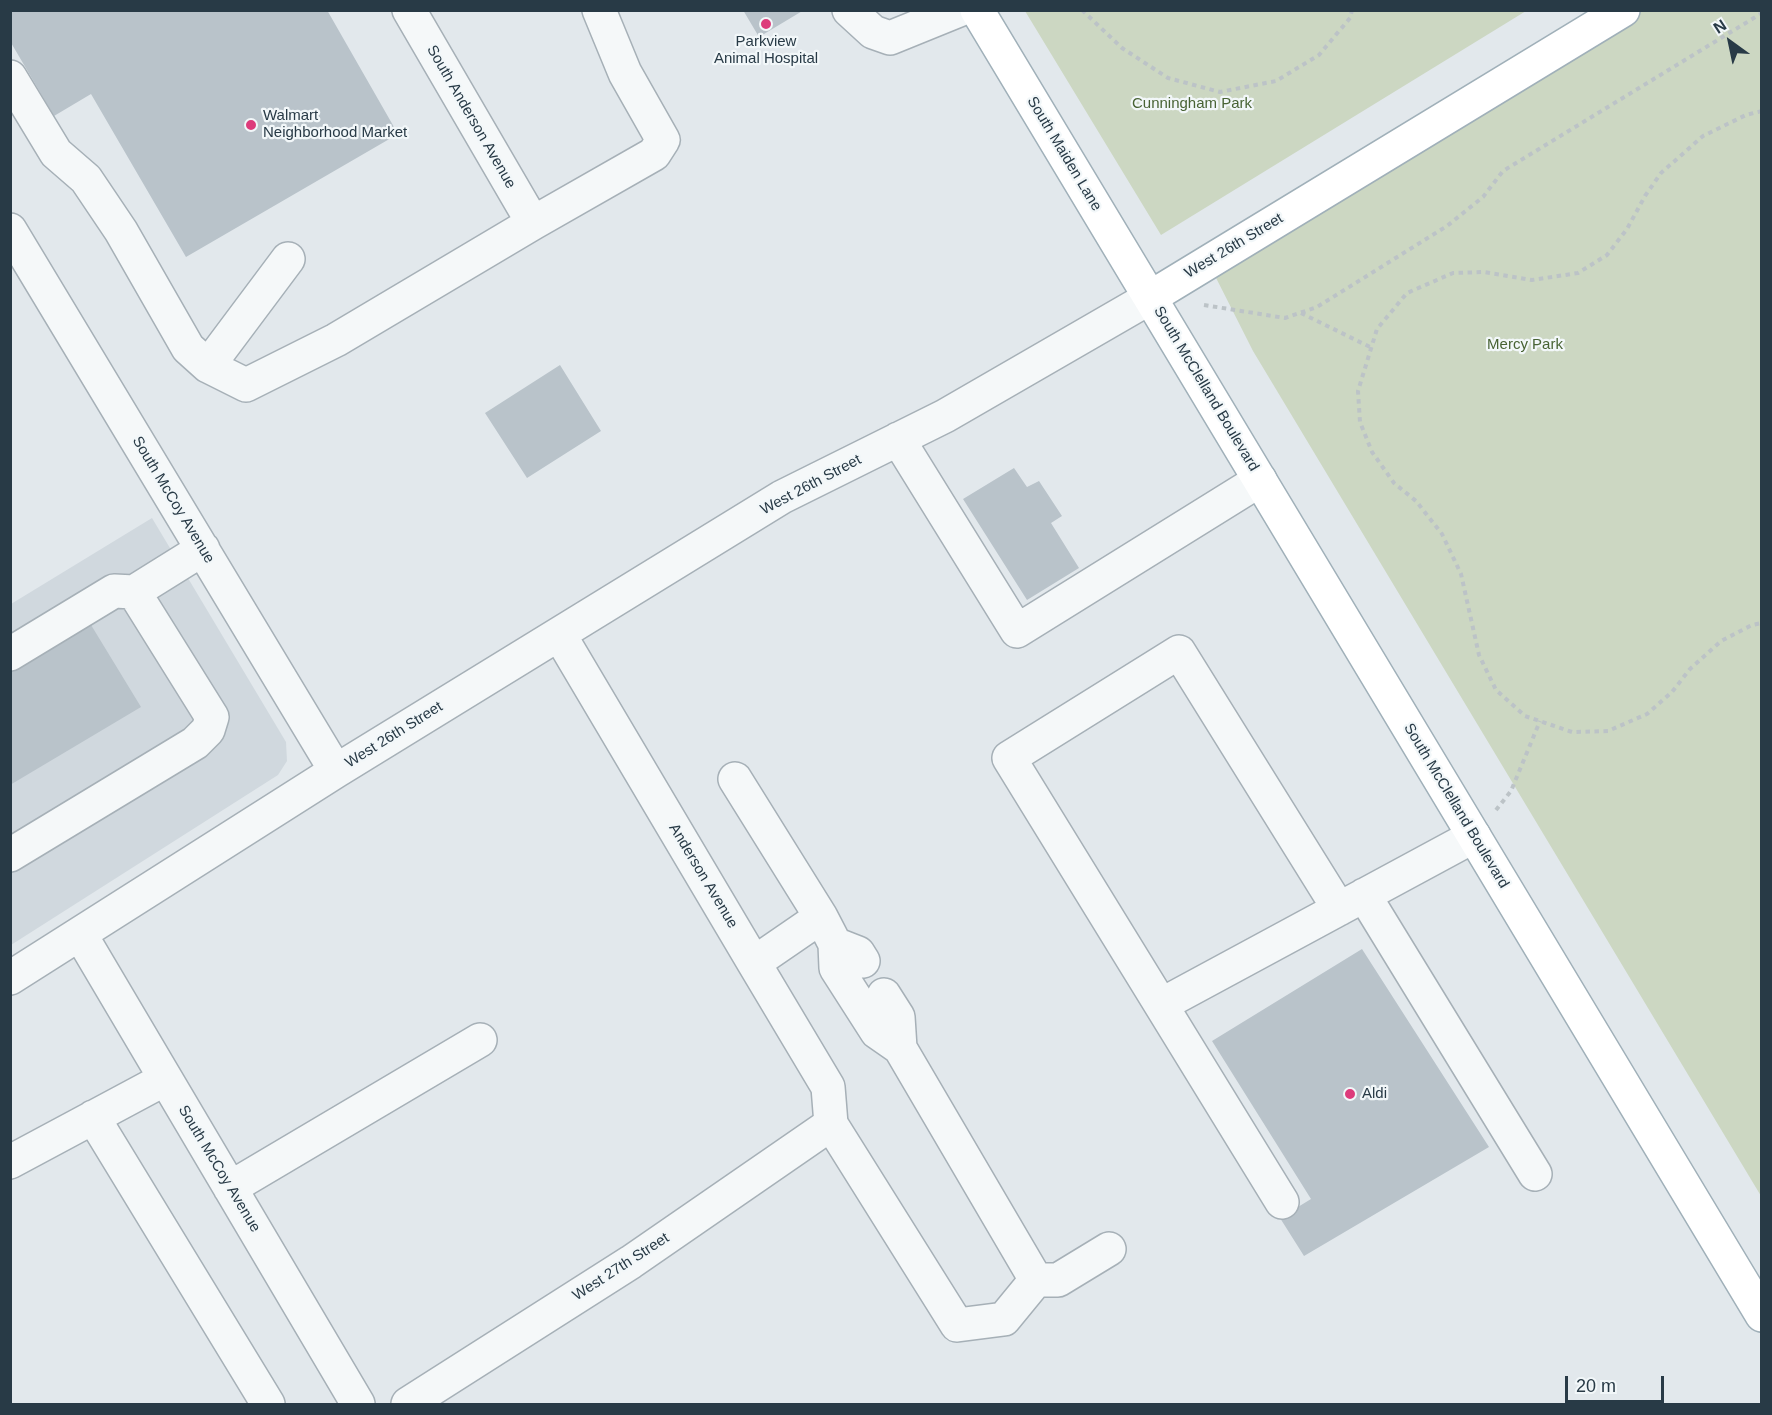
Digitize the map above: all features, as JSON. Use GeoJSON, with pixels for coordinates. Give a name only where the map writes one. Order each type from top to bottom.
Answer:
{"type":"FeatureCollection","features":[{"type":"Feature","properties":{"kind":"main road","name":"South Maiden Lane"},"geometry":{"type":"LineString","coordinates":[[976,10],[1151,297]]}},
{"type":"Feature","properties":{"kind":"main road","name":"West 26th Street"},"geometry":{"type":"LineString","coordinates":[[1151,297],[1623,10]]}},
{"type":"Feature","properties":{"kind":"main road","name":"South McClelland Boulevard"},"geometry":{"type":"LineString","coordinates":[[1151,297],[1761,1315]]}},
{"type":"Feature","properties":{"kind":"street","name":"South Anderson Avenue"},"geometry":{"type":"LineString","coordinates":[[409,10],[533,223]]}},
{"type":"Feature","properties":{"kind":"street"},"geometry":{"type":"LineString","coordinates":[[10,77],[56,153],[86,178],[121,231],[188,348],[208,366],[246,385],[336,340],[654,154],[663,140],[625,73],[599,10]]}},
{"type":"Feature","properties":{"kind":"street"},"geometry":{"type":"LineString","coordinates":[[849,10],[873,32],[890,38],[959,10]]}},
{"type":"Feature","properties":{"kind":"street","name":"South McCoy Avenue"},"geometry":{"type":"LineString","coordinates":[[10,230],[336,771]]}},
{"type":"Feature","properties":{"kind":"street"},"geometry":{"type":"LineString","coordinates":[[208,366],[288,259]]}},
{"type":"Feature","properties":{"kind":"street","name":"West 26th Street"},"geometry":{"type":"LineString","coordinates":[[10,978],[336,771],[782,497],[945,416],[1151,297]]}},
{"type":"Feature","properties":{"kind":"street"},"geometry":{"type":"LineString","coordinates":[[898,439],[1017,631],[1260,480]]}},
{"type":"Feature","properties":{"kind":"street"},"geometry":{"type":"LineString","coordinates":[[10,654],[114,591],[134,592],[202,549]]}},
{"type":"Feature","properties":{"kind":"street"},"geometry":{"type":"LineString","coordinates":[[10,855],[195,744],[208,730],[212,717],[134,592]]}},
{"type":"Feature","properties":{"kind":"street","name":"Anderson Avenue"},"geometry":{"type":"LineString","coordinates":[[559,634],[828,1087],[831,1124]]}},
{"type":"Feature","properties":{"kind":"street"},"geometry":{"type":"LineString","coordinates":[[1282,1202],[1009,758],[1179,652],[1535,1174]]}},
{"type":"Feature","properties":{"kind":"street"},"geometry":{"type":"LineString","coordinates":[[735,779],[828,930],[836,968],[877,1032],[900,1048],[1036,1280]]}},
{"type":"Feature","properties":{"kind":"street"},"geometry":{"type":"LineString","coordinates":[[1161,1005],[1474,836]]}},
{"type":"Feature","properties":{"kind":"street"},"geometry":{"type":"LineString","coordinates":[[754,963],[828,930]]}},
{"type":"Feature","properties":{"kind":"street"},"geometry":{"type":"LineString","coordinates":[[828,930],[858,953],[863,961]]}},
{"type":"Feature","properties":{"kind":"street","name":"South McCoy Avenue"},"geometry":{"type":"LineString","coordinates":[[80,934],[358,1404]]}},
{"type":"Feature","properties":{"kind":"street"},"geometry":{"type":"LineString","coordinates":[[884,995],[898,1017],[900,1048]]}},
{"type":"Feature","properties":{"kind":"street"},"geometry":{"type":"LineString","coordinates":[[230,1188],[480,1040]]}},
{"type":"Feature","properties":{"kind":"street"},"geometry":{"type":"LineString","coordinates":[[10,1162],[165,1079]]}},
{"type":"Feature","properties":{"kind":"street"},"geometry":{"type":"LineString","coordinates":[[93,1117],[268,1404]]}},
{"type":"Feature","properties":{"kind":"street"},"geometry":{"type":"LineString","coordinates":[[831,1124],[957,1325],[1004,1319],[1036,1280]]}},
{"type":"Feature","properties":{"kind":"street","name":"West 27th Street"},"geometry":{"type":"LineString","coordinates":[[408,1404],[631,1262],[831,1124]]}},
{"type":"Feature","properties":{"kind":"street"},"geometry":{"type":"LineString","coordinates":[[1036,1280],[1058,1280],[1109,1249]]}},
{"type":"Feature","properties":{"kind":"path"},"geometry":{"type":"LineString","coordinates":[[1082,10],[1122,48],[1168,78],[1220,92],[1276,81],[1310,60],[1319,54],[1350,18],[1352,10]]}},
{"type":"Feature","properties":{"kind":"path"},"geometry":{"type":"LineString","coordinates":[[1151,297],[1285,318],[1317,307],[1447,226],[1483,197],[1503,171],[1761,13]]}},
{"type":"Feature","properties":{"kind":"path"},"geometry":{"type":"LineString","coordinates":[[1761,111],[1746,115],[1703,136],[1661,173],[1627,228],[1607,255],[1578,273],[1532,280],[1484,272],[1453,273],[1407,293],[1377,329],[1358,391],[1360,422],[1372,452],[1394,483],[1416,501],[1442,534],[1461,574],[1479,655],[1496,690],[1525,716],[1572,732],[1608,731],[1647,714],[1672,692],[1690,669],[1721,641],[1752,625],[1761,623]]}},
{"type":"Feature","properties":{"kind":"path"},"geometry":{"type":"LineString","coordinates":[[1300,313],[1370,347]]}},
{"type":"Feature","properties":{"kind":"path"},"geometry":{"type":"LineString","coordinates":[[1474,836],[1511,791],[1540,721]]}},
{"type":"Feature","properties":{"kind":"shaded area"},"geometry":{"type":"Polygon","coordinates":[[[152,518],[286,742],[287,761],[278,775],[11,945],[11,604],[152,518]]]}},
{"type":"Feature","properties":{"kind":"green space","name":"Cunningham Park"},"geometry":{"type":"Polygon","coordinates":[[[1025,11],[1526,11],[1161,235],[1025,11]]]}},
{"type":"Feature","properties":{"kind":"green space","name":"Mercy Park"},"geometry":{"type":"Polygon","coordinates":[[[1621,11],[1761,11],[1761,1196],[1253,351],[1208,262],[1621,11]]]}},
{"type":"Feature","properties":{"kind":"building","name":"Walmart Neighborhood Market"},"geometry":{"type":"Polygon","coordinates":[[[10,10],[327,10],[398,134],[186,257],[91,94],[54,116],[10,41],[10,10]]]}},
{"type":"Feature","properties":{"kind":"building","name":"Parkview Animal Hospital"},"geometry":{"type":"Polygon","coordinates":[[[743,10],[804,10],[759,37],[743,10]]]}},
{"type":"Feature","properties":{"kind":"building"},"geometry":{"type":"Polygon","coordinates":[[[560,365],[601,431],[527,478],[485,413],[560,365]]]}},
{"type":"Feature","properties":{"kind":"building"},"geometry":{"type":"Polygon","coordinates":[[[1014,468],[1027,487],[1039,481],[1062,516],[1051,523],[1079,568],[1027,600],[963,499],[1014,468]]]}},
{"type":"Feature","properties":{"kind":"building"},"geometry":{"type":"Polygon","coordinates":[[[88,620],[141,707],[10,785],[10,667],[88,620]]]}},
{"type":"Feature","properties":{"kind":"building","name":"Aldi"},"geometry":{"type":"Polygon","coordinates":[[[1362,949],[1489,1147],[1304,1256],[1280,1218],[1311,1199],[1212,1041],[1362,949]]]}},
{"type":"Feature","properties":{"kind":"place","name":"Parkview Animal Hospital"},"geometry":{"type":"Point","coordinates":[766,24]}},
{"type":"Feature","properties":{"kind":"place","name":"Walmart Neighborhood Market"},"geometry":{"type":"Point","coordinates":[251,125]}},
{"type":"Feature","properties":{"kind":"place","name":"Aldi"},"geometry":{"type":"Point","coordinates":[1350,1094]}}]}
